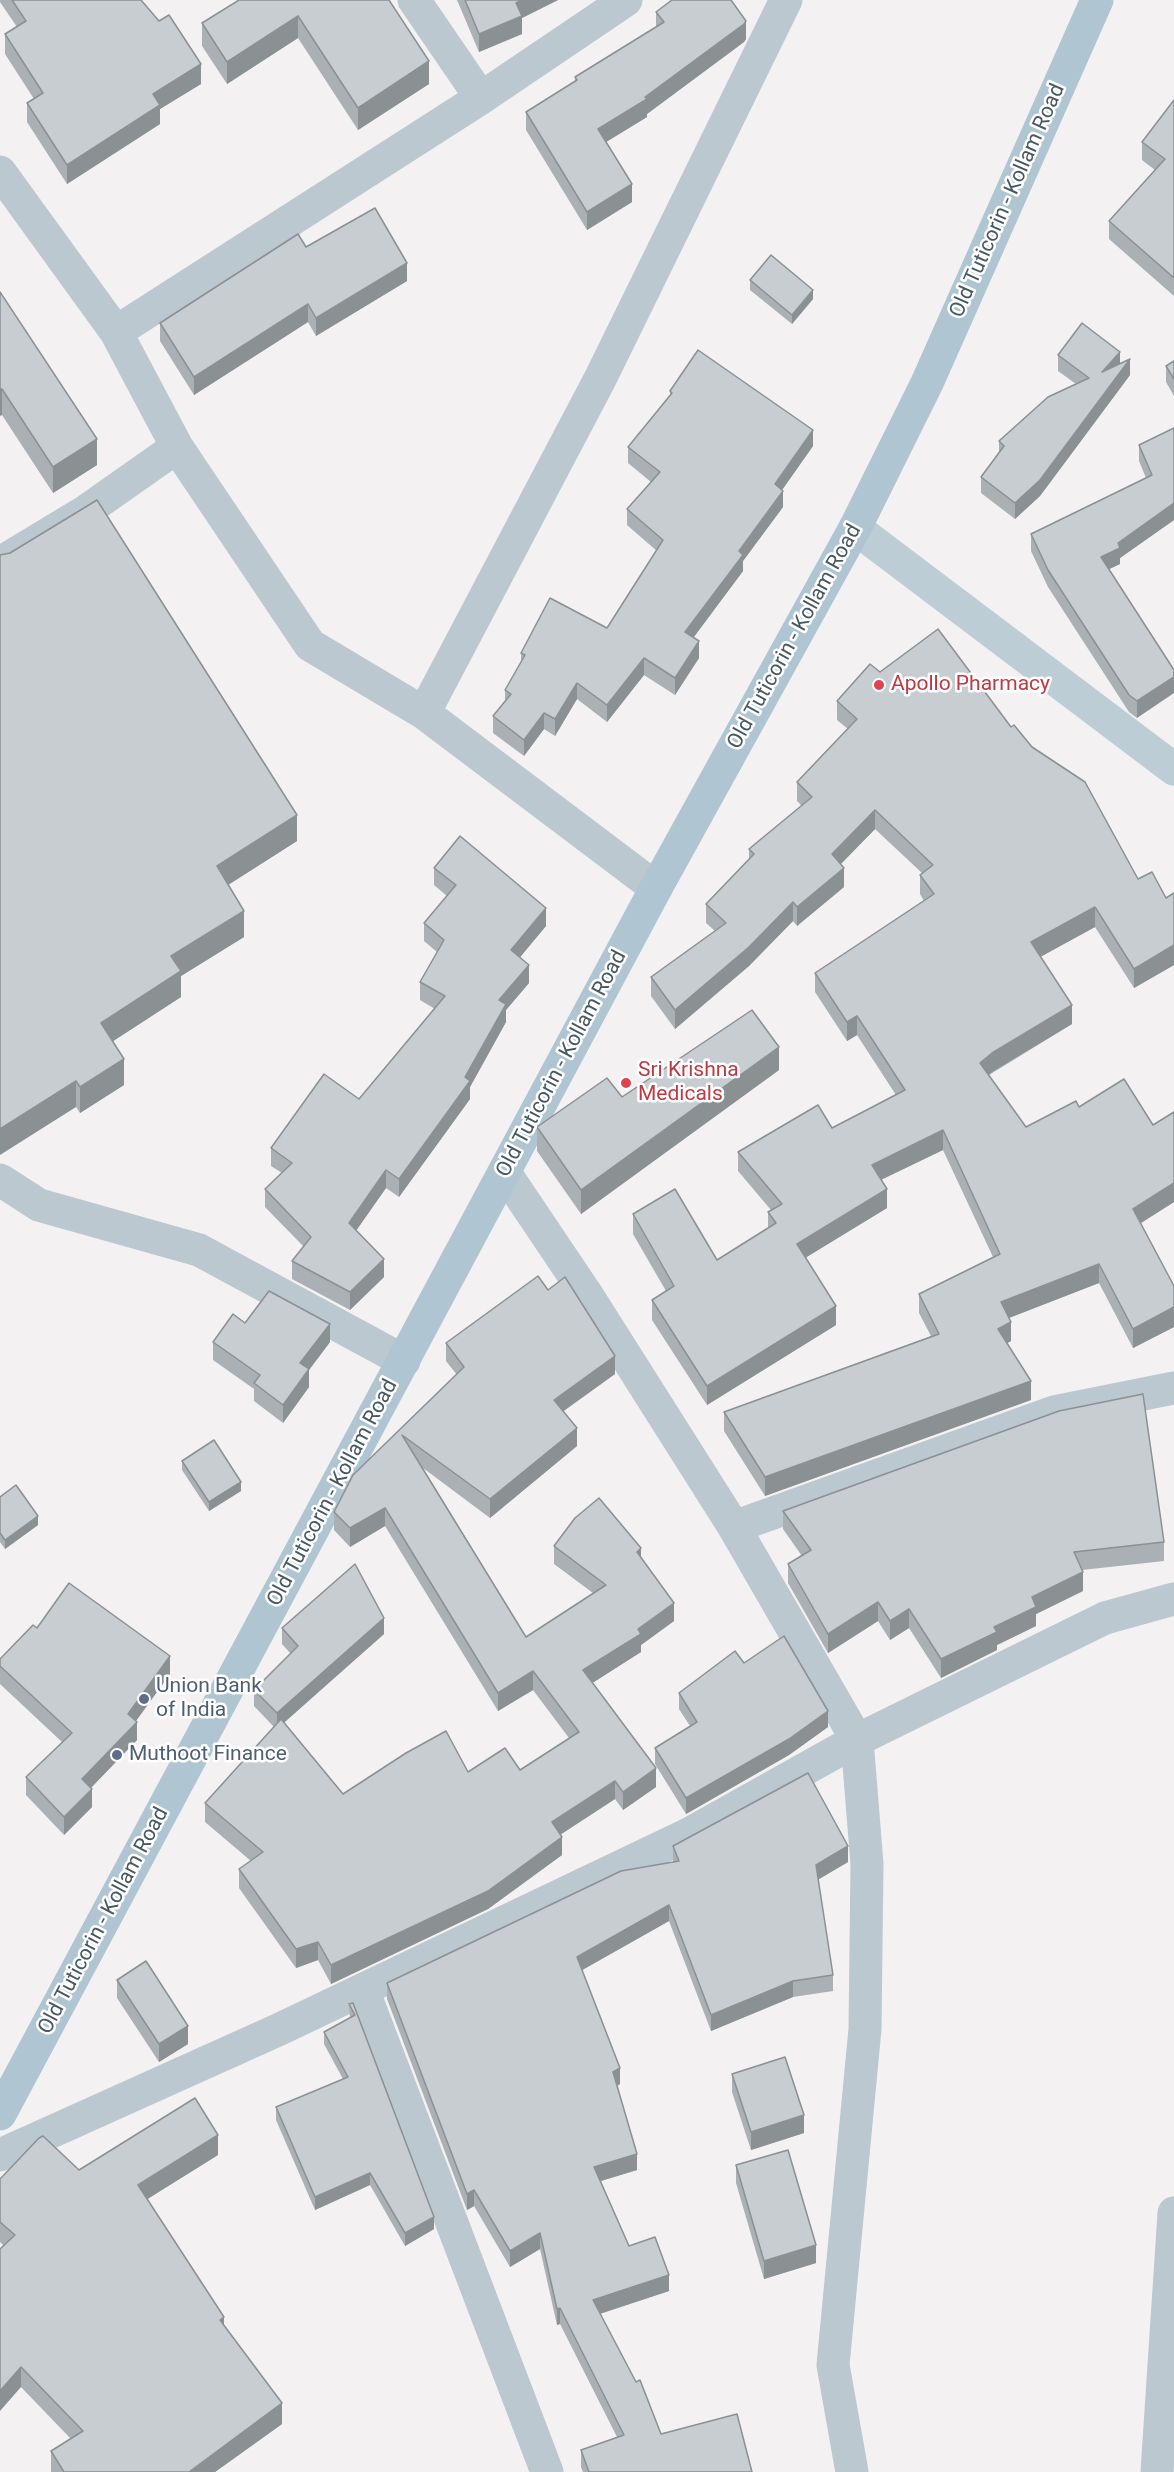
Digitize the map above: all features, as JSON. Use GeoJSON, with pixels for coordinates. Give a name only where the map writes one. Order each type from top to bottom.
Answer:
{"type":"FeatureCollection","features":[{"type":"Feature","properties":{"kind":"main road","name":"Old Tuticorin - Kollam Road"},"geometry":{"type":"LineString","coordinates":[[0,2114],[656,888],[855,528],[927,383],[1097,0]]}},
{"type":"Feature","properties":{"kind":"street"},"geometry":{"type":"LineString","coordinates":[[414,0],[481,98]]}},
{"type":"Feature","properties":{"kind":"street"},"geometry":{"type":"LineString","coordinates":[[116,332],[481,98],[626,0]]}},
{"type":"Feature","properties":{"kind":"street"},"geometry":{"type":"LineString","coordinates":[[424,713],[600,379],[786,0]]}},
{"type":"Feature","properties":{"kind":"street"},"geometry":{"type":"LineString","coordinates":[[0,172],[116,332],[177,447],[310,645],[424,713],[656,888]]}},
{"type":"Feature","properties":{"kind":"street"},"geometry":{"type":"LineString","coordinates":[[0,563],[86,511],[177,447]]}},
{"type":"Feature","properties":{"kind":"street"},"geometry":{"type":"LineString","coordinates":[[855,528],[1174,769]]}},
{"type":"Feature","properties":{"kind":"street"},"geometry":{"type":"LineString","coordinates":[[504,1173],[589,1298],[734,1527],[856,1740],[867,1864],[865,2030],[833,2365],[852,2472]]}},
{"type":"Feature","properties":{"kind":"street"},"geometry":{"type":"LineString","coordinates":[[0,1180],[39,1205],[199,1250],[404,1361]]}},
{"type":"Feature","properties":{"kind":"street"},"geometry":{"type":"LineString","coordinates":[[734,1527],[1054,1412],[1174,1388]]}},
{"type":"Feature","properties":{"kind":"street"},"geometry":{"type":"LineString","coordinates":[[0,2155],[363,1990],[689,1834],[856,1740],[1105,1618],[1174,1599]]}},
{"type":"Feature","properties":{"kind":"street"},"geometry":{"type":"LineString","coordinates":[[363,1990],[547,2472]]}},
{"type":"Feature","properties":{"kind":"street"},"geometry":{"type":"LineString","coordinates":[[1157,2472],[1174,2213]]}},
{"type":"Feature","properties":{"kind":"building"},"geometry":{"type":"Polygon","coordinates":[[[12,0],[141,0],[159,21],[169,15],[201,64],[153,94],[160,105],[67,165],[27,103],[43,93],[5,34],[26,21],[12,0]]]}},
{"type":"Feature","properties":{"kind":"building"},"geometry":{"type":"Polygon","coordinates":[[[239,0],[389,0],[429,61],[358,108],[298,16],[227,62],[202,23],[239,0]]]}},
{"type":"Feature","properties":{"kind":"building"},"geometry":{"type":"Polygon","coordinates":[[[465,0],[522,0],[516,3],[522,16],[479,34],[465,0]]]}},
{"type":"Feature","properties":{"kind":"building"},"geometry":{"type":"Polygon","coordinates":[[[672,0],[731,0],[746,21],[645,97],[647,99],[598,129],[632,184],[587,212],[526,112],[577,80],[575,77],[664,22],[656,12],[672,0]]]}},
{"type":"Feature","properties":{"kind":"building"},"geometry":{"type":"Polygon","coordinates":[[[1174,100],[1174,278],[1109,221],[1165,159],[1142,142],[1174,100]]]}},
{"type":"Feature","properties":{"kind":"building"},"geometry":{"type":"Polygon","coordinates":[[[375,208],[407,263],[316,318],[308,304],[194,377],[160,323],[298,234],[306,247],[375,208]]]}},
{"type":"Feature","properties":{"kind":"building"},"geometry":{"type":"Polygon","coordinates":[[[771,255],[813,290],[792,315],[750,280],[771,255]]]}},
{"type":"Feature","properties":{"kind":"building"},"geometry":{"type":"Polygon","coordinates":[[[0,292],[97,439],[53,467],[2,389],[0,390],[0,292]]]}},
{"type":"Feature","properties":{"kind":"building"},"geometry":{"type":"Polygon","coordinates":[[[1082,323],[1120,352],[1102,372],[1130,359],[1040,480],[1015,503],[981,477],[1004,446],[999,441],[1048,397],[1089,378],[1058,355],[1082,323]]]}},
{"type":"Feature","properties":{"kind":"building"},"geometry":{"type":"Polygon","coordinates":[[[698,350],[813,430],[775,484],[783,491],[739,551],[743,555],[685,632],[699,641],[675,678],[644,658],[607,705],[577,683],[555,719],[544,713],[524,740],[493,716],[511,694],[505,690],[525,655],[521,653],[550,598],[607,628],[663,540],[627,509],[660,472],[628,447],[672,393],[670,391],[698,350]]]}},
{"type":"Feature","properties":{"kind":"building"},"geometry":{"type":"Polygon","coordinates":[[[1174,361],[1174,379],[1166,366],[1174,361]]]}},
{"type":"Feature","properties":{"kind":"building"},"geometry":{"type":"Polygon","coordinates":[[[1174,428],[1174,503],[1118,543],[1120,548],[1101,557],[1174,670],[1174,677],[1137,701],[1129,695],[1048,570],[1031,534],[1152,475],[1139,445],[1174,428]]]}},
{"type":"Feature","properties":{"kind":"building"},"geometry":{"type":"Polygon","coordinates":[[[97,500],[297,815],[217,866],[244,911],[171,956],[181,971],[101,1023],[124,1059],[80,1087],[76,1081],[0,1129],[0,555],[10,553],[97,500]]]}},
{"type":"Feature","properties":{"kind":"building"},"geometry":{"type":"Polygon","coordinates":[[[938,629],[1011,727],[1014,725],[1032,747],[1085,782],[1138,879],[1152,872],[1166,898],[1174,893],[1174,945],[1134,969],[1095,907],[1031,942],[1072,1005],[992,1053],[980,1063],[1026,1127],[1076,1101],[1079,1107],[1124,1079],[1153,1125],[1174,1112],[1174,1183],[1133,1209],[1174,1286],[1174,1307],[1133,1329],[1099,1264],[1001,1302],[1011,1322],[998,1329],[1031,1381],[765,1477],[724,1412],[939,1334],[919,1294],[1000,1254],[943,1130],[872,1165],[887,1189],[797,1244],[836,1306],[707,1386],[652,1300],[674,1286],[633,1214],[675,1189],[717,1260],[776,1223],[768,1212],[782,1204],[738,1152],[818,1105],[832,1128],[905,1090],[857,1016],[847,1022],[815,973],[934,894],[920,875],[933,865],[875,810],[832,854],[844,868],[797,907],[793,902],[749,947],[675,1010],[651,977],[726,923],[706,904],[754,854],[749,849],[812,797],[797,782],[857,719],[837,701],[870,664],[880,672],[938,629]]]}},
{"type":"Feature","properties":{"kind":"building"},"geometry":{"type":"Polygon","coordinates":[[[460,836],[546,908],[511,950],[529,965],[499,1000],[506,1004],[465,1077],[470,1081],[399,1179],[386,1170],[349,1223],[384,1259],[350,1292],[292,1261],[311,1237],[265,1189],[292,1163],[271,1148],[324,1074],[359,1099],[445,996],[420,982],[444,940],[424,923],[456,885],[434,868],[460,836]]]}},
{"type":"Feature","properties":{"kind":"building"},"geometry":{"type":"Polygon","coordinates":[[[752,1010],[779,1047],[581,1190],[537,1127],[607,1078],[622,1097],[752,1010]]]}},
{"type":"Feature","properties":{"kind":"building"},"geometry":{"type":"Polygon","coordinates":[[[538,1276],[548,1290],[565,1277],[615,1356],[554,1400],[577,1428],[490,1499],[402,1435],[526,1637],[606,1585],[554,1546],[575,1518],[599,1498],[641,1548],[637,1552],[674,1603],[638,1629],[641,1634],[583,1670],[656,1768],[623,1792],[615,1781],[552,1822],[562,1837],[488,1891],[331,1965],[318,1942],[296,1949],[239,1869],[263,1852],[205,1803],[281,1719],[343,1794],[406,1753],[446,1731],[468,1772],[505,1748],[520,1770],[579,1732],[533,1671],[498,1693],[385,1508],[350,1528],[334,1512],[353,1475],[464,1367],[446,1343],[538,1276]]]}},
{"type":"Feature","properties":{"kind":"building"},"geometry":{"type":"Polygon","coordinates":[[[269,1291],[330,1324],[300,1363],[309,1369],[283,1405],[254,1383],[260,1375],[213,1342],[233,1314],[245,1323],[269,1291]]]}},
{"type":"Feature","properties":{"kind":"building"},"geometry":{"type":"Polygon","coordinates":[[[1143,1394],[1164,1542],[1074,1552],[1083,1572],[1032,1597],[1036,1607],[994,1627],[997,1632],[941,1659],[909,1609],[890,1621],[878,1602],[828,1634],[788,1564],[811,1550],[783,1511],[1059,1411],[1143,1394]]]}},
{"type":"Feature","properties":{"kind":"building"},"geometry":{"type":"Polygon","coordinates":[[[214,1440],[241,1482],[209,1502],[182,1461],[214,1440]]]}},
{"type":"Feature","properties":{"kind":"building"},"geometry":{"type":"Polygon","coordinates":[[[16,1485],[38,1516],[5,1540],[0,1533],[0,1497],[16,1485]]]}},
{"type":"Feature","properties":{"kind":"building"},"geometry":{"type":"Polygon","coordinates":[[[355,1564],[384,1618],[277,1713],[254,1690],[298,1646],[282,1628],[355,1564]]]}},
{"type":"Feature","properties":{"kind":"building"},"geometry":{"type":"Polygon","coordinates":[[[69,1583],[170,1656],[128,1714],[137,1722],[82,1779],[92,1789],[64,1817],[26,1777],[72,1733],[0,1666],[0,1659],[33,1625],[37,1628],[69,1583]]]}},
{"type":"Feature","properties":{"kind":"building"},"geometry":{"type":"Polygon","coordinates":[[[784,1636],[828,1711],[789,1739],[686,1798],[655,1748],[697,1722],[679,1693],[735,1651],[744,1663],[784,1636]]]}},
{"type":"Feature","properties":{"kind":"building"},"geometry":{"type":"Polygon","coordinates":[[[808,1773],[848,1846],[816,1865],[833,1975],[793,1981],[711,2015],[669,1905],[577,1957],[620,2068],[613,2072],[637,2154],[594,2167],[629,2246],[655,2237],[669,2275],[593,2300],[636,2382],[640,2380],[661,2434],[737,2414],[752,2472],[589,2472],[581,2450],[624,2435],[560,2308],[557,2309],[540,2233],[510,2251],[474,2190],[467,2194],[387,1983],[621,1871],[679,1861],[673,1846],[808,1773]]]}},
{"type":"Feature","properties":{"kind":"building"},"geometry":{"type":"Polygon","coordinates":[[[146,1961],[188,2026],[159,2044],[117,1980],[146,1961]]]}},
{"type":"Feature","properties":{"kind":"building"},"geometry":{"type":"Polygon","coordinates":[[[353,2003],[434,2217],[405,2233],[370,2173],[315,2197],[276,2107],[348,2077],[324,2032],[355,2015],[349,2004],[353,2003]]]}},
{"type":"Feature","properties":{"kind":"building"},"geometry":{"type":"Polygon","coordinates":[[[785,2057],[804,2115],[751,2132],[732,2074],[785,2057]]]}},
{"type":"Feature","properties":{"kind":"building"},"geometry":{"type":"Polygon","coordinates":[[[195,2098],[218,2135],[138,2185],[224,2317],[220,2320],[282,2403],[189,2472],[64,2472],[51,2451],[83,2431],[21,2367],[0,2391],[0,2249],[15,2235],[0,2222],[0,2179],[43,2136],[79,2170],[195,2098]]]}},
{"type":"Feature","properties":{"kind":"building"},"geometry":{"type":"Polygon","coordinates":[[[788,2150],[816,2245],[764,2261],[736,2165],[788,2150]]]}},
{"type":"Feature","properties":{"kind":"place","name":"Apollo Pharmacy"},"geometry":{"type":"Point","coordinates":[879,685]}},
{"type":"Feature","properties":{"kind":"place","name":"Sri Krishna Medicals"},"geometry":{"type":"Point","coordinates":[626,1083]}},
{"type":"Feature","properties":{"kind":"place","name":"Union Bank of India"},"geometry":{"type":"Point","coordinates":[144,1699]}},
{"type":"Feature","properties":{"kind":"place","name":"Muthoot Finance"},"geometry":{"type":"Point","coordinates":[117,1755]}}]}
